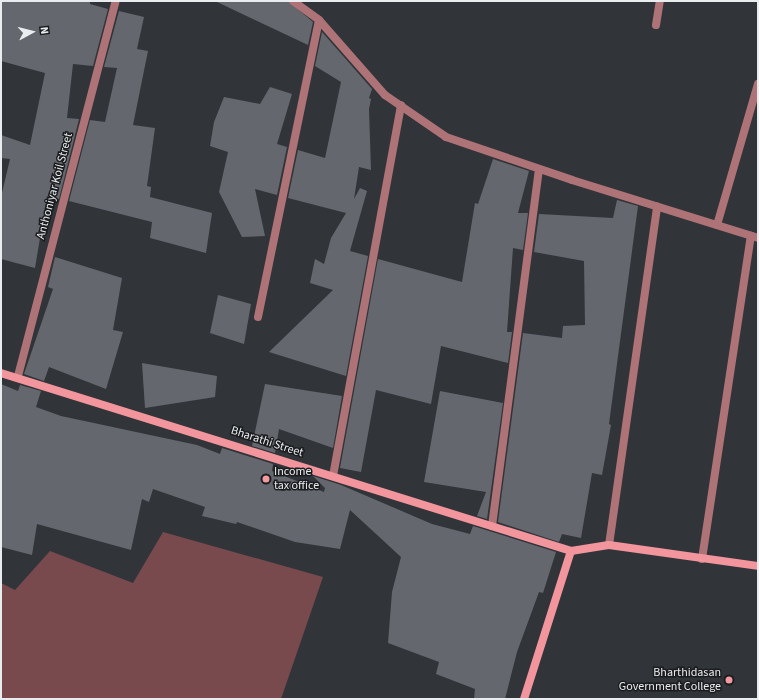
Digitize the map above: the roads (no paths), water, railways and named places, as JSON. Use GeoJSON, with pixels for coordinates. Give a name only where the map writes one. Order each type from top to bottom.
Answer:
{"type":"FeatureCollection","features":[{"type":"Feature","properties":{"kind":"street","name":"Anthoniyar Koil Street"},"geometry":{"type":"LineString","coordinates":[[18,376],[116,1]]}},
{"type":"Feature","properties":{"kind":"street"},"geometry":{"type":"LineString","coordinates":[[293,1],[319,20],[385,95],[446,137],[754,237],[702,559]]}},
{"type":"Feature","properties":{"kind":"street"},"geometry":{"type":"LineString","coordinates":[[656,25],[660,1]]}},
{"type":"Feature","properties":{"kind":"street"},"geometry":{"type":"LineString","coordinates":[[258,317],[319,20]]}},
{"type":"Feature","properties":{"kind":"street"},"geometry":{"type":"LineString","coordinates":[[717,225],[758,84]]}},
{"type":"Feature","properties":{"kind":"street"},"geometry":{"type":"LineString","coordinates":[[332,476],[401,106]]}},
{"type":"Feature","properties":{"kind":"street"},"geometry":{"type":"LineString","coordinates":[[492,526],[539,168]]}},
{"type":"Feature","properties":{"kind":"street"},"geometry":{"type":"LineString","coordinates":[[609,546],[657,206]]}},
{"type":"Feature","properties":{"kind":"street","name":"Bharathi Street"},"geometry":{"type":"LineString","coordinates":[[1,373],[18,376],[570,551]]}},
{"type":"Feature","properties":{"kind":"street"},"geometry":{"type":"LineString","coordinates":[[524,699],[570,551],[609,546],[758,566]]}},
{"type":"Feature","properties":{"kind":"place","name":"Income tax office"},"geometry":{"type":"Point","coordinates":[266,479]}},
{"type":"Feature","properties":{"kind":"place","name":"Bharthidasan Government College"},"geometry":{"type":"Point","coordinates":[729,680]}}]}
